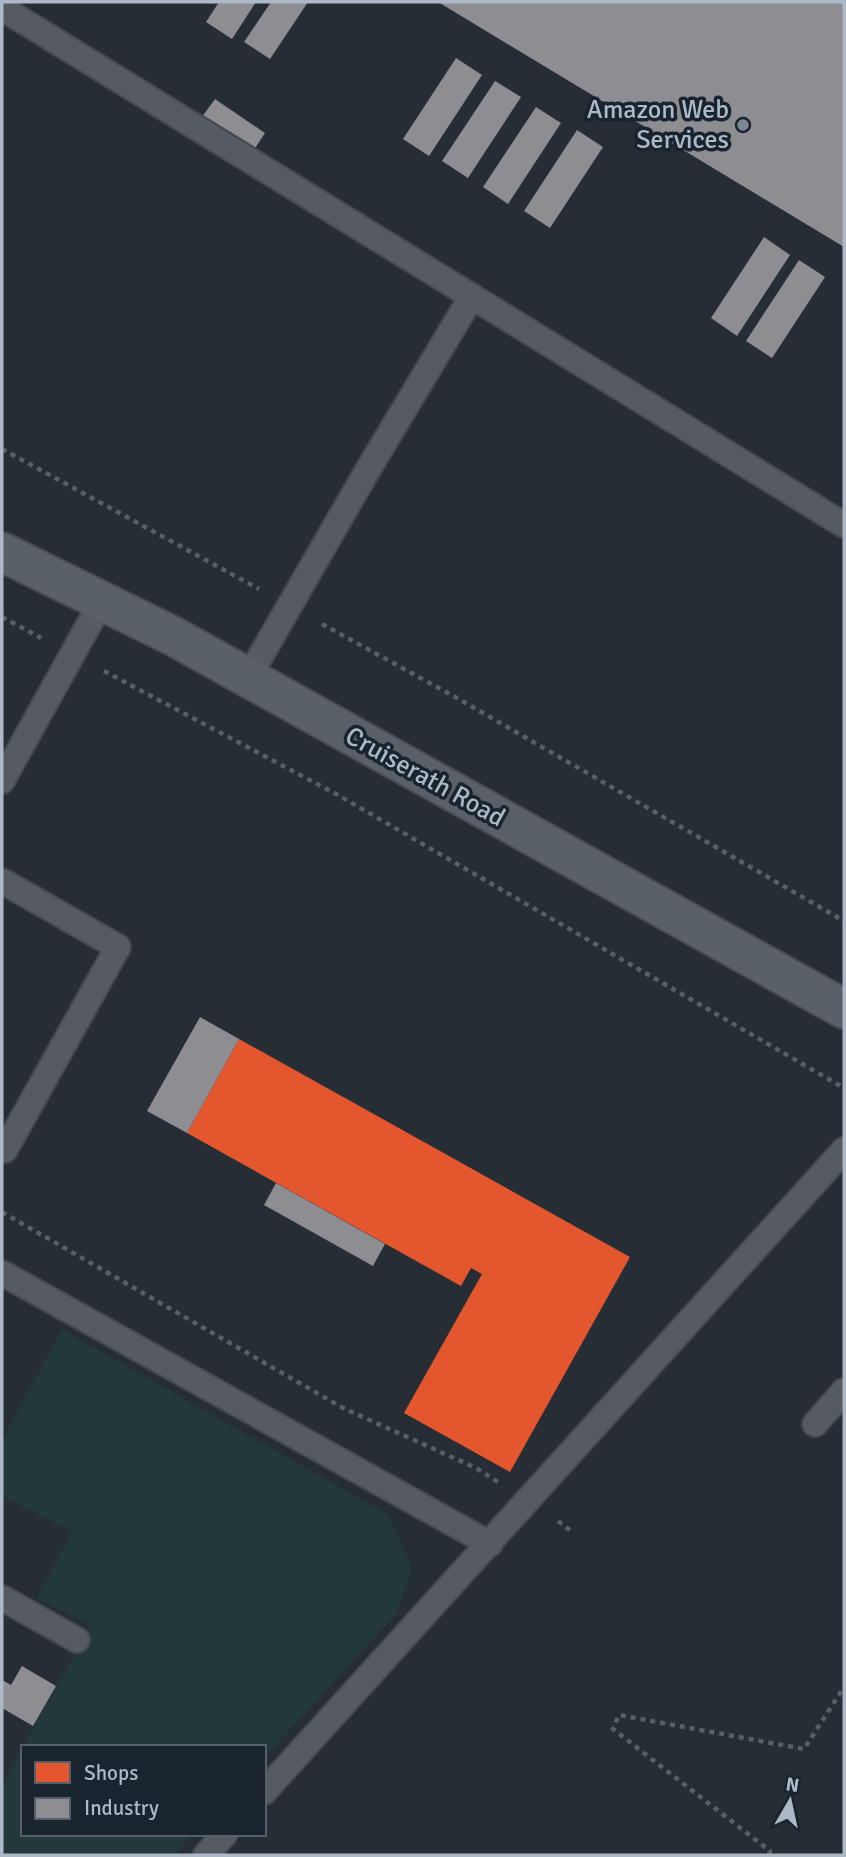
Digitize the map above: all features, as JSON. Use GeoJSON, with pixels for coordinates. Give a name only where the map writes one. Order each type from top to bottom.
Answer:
{"type":"FeatureCollection","features":[{"type":"Feature","properties":{"kind":"main road","name":"Cruiserath Road"},"geometry":{"type":"LineString","coordinates":[[2,552],[173,636],[844,1009]]}},
{"type":"Feature","properties":{"kind":"lane"},"geometry":{"type":"LineString","coordinates":[[2,8],[844,525]]}},
{"type":"Feature","properties":{"kind":"lane"},"geometry":{"type":"LineString","coordinates":[[248,678],[472,296]]}},
{"type":"Feature","properties":{"kind":"lane"},"geometry":{"type":"LineString","coordinates":[[2,781],[102,601]]}},
{"type":"Feature","properties":{"kind":"lane"},"geometry":{"type":"LineString","coordinates":[[2,881],[118,947],[5,1150]]}},
{"type":"Feature","properties":{"kind":"lane"},"geometry":{"type":"LineString","coordinates":[[266,1790],[844,1150]]}},
{"type":"Feature","properties":{"kind":"lane"},"geometry":{"type":"LineString","coordinates":[[2,1273],[490,1544]]}},
{"type":"Feature","properties":{"kind":"lane"},"geometry":{"type":"LineString","coordinates":[[815,1424],[844,1391]]}},
{"type":"Feature","properties":{"kind":"lane"},"geometry":{"type":"LineString","coordinates":[[2,1598],[77,1640]]}},
{"type":"Feature","properties":{"kind":"lane"},"geometry":{"type":"LineString","coordinates":[[206,1855],[224,1836]]}},
{"type":"Feature","properties":{"kind":"path"},"geometry":{"type":"LineString","coordinates":[[2,449],[457,698],[844,921]]}},
{"type":"Feature","properties":{"kind":"path"},"geometry":{"type":"LineString","coordinates":[[2,617],[338,795],[844,1088]]}},
{"type":"Feature","properties":{"kind":"path"},"geometry":{"type":"LineString","coordinates":[[2,1212],[343,1408],[475,1468],[571,1531]]}},
{"type":"Feature","properties":{"kind":"path"},"geometry":{"type":"LineString","coordinates":[[769,1855],[770,1851],[613,1729],[619,1715],[804,1749],[844,1687]]}},
{"type":"Feature","properties":{"kind":"green space"},"geometry":{"type":"Polygon","coordinates":[[[62,1329],[388,1515],[412,1568],[397,1613],[266,1756],[266,1745],[24,1745],[90,1625],[36,1599],[72,1531],[2,1496],[2,1440],[62,1329]]]}},
{"type":"Feature","properties":{"kind":"green space"},"geometry":{"type":"Polygon","coordinates":[[[21,1751],[21,1836],[192,1836],[175,1855],[2,1855],[2,1785],[21,1751]]]}},
{"type":"Feature","properties":{"kind":"building: Shops"},"geometry":{"type":"Polygon","coordinates":[[[239,1039],[630,1257],[510,1472],[404,1413],[482,1274],[471,1268],[461,1286],[187,1133],[239,1039]]]}},
{"type":"Feature","properties":{"kind":"building: Industry"},"geometry":{"type":"Polygon","coordinates":[[[219,2],[256,2],[232,39],[206,22],[219,2]]]}},
{"type":"Feature","properties":{"kind":"building: Industry"},"geometry":{"type":"Polygon","coordinates":[[[271,2],[308,2],[270,59],[244,42],[271,2]]]}},
{"type":"Feature","properties":{"kind":"building: Industry","name":"Amazon Web Services"},"geometry":{"type":"Polygon","coordinates":[[[438,2],[844,2],[844,247],[438,2]]]}},
{"type":"Feature","properties":{"kind":"building: Industry"},"geometry":{"type":"Polygon","coordinates":[[[456,58],[482,75],[429,156],[403,139],[456,58]]]}},
{"type":"Feature","properties":{"kind":"building: Industry"},"geometry":{"type":"Polygon","coordinates":[[[495,81],[521,97],[468,178],[442,161],[495,81]]]}},
{"type":"Feature","properties":{"kind":"building: Industry"},"geometry":{"type":"Polygon","coordinates":[[[215,99],[265,133],[250,156],[199,121],[215,99]]]}},
{"type":"Feature","properties":{"kind":"building: Industry"},"geometry":{"type":"Polygon","coordinates":[[[536,107],[561,123],[508,204],[483,187],[536,107]]]}},
{"type":"Feature","properties":{"kind":"building: Industry"},"geometry":{"type":"Polygon","coordinates":[[[577,130],[603,147],[550,228],[524,211],[577,130]]]}},
{"type":"Feature","properties":{"kind":"building: Industry"},"geometry":{"type":"Polygon","coordinates":[[[764,237],[790,255],[737,336],[711,318],[764,237]]]}},
{"type":"Feature","properties":{"kind":"building: Industry"},"geometry":{"type":"Polygon","coordinates":[[[799,260],[825,277],[772,358],[746,341],[799,260]]]}},
{"type":"Feature","properties":{"kind":"building: Industry"},"geometry":{"type":"Polygon","coordinates":[[[200,1017],[239,1039],[187,1133],[147,1111],[200,1017]]]}},
{"type":"Feature","properties":{"kind":"building: Industry"},"geometry":{"type":"Polygon","coordinates":[[[276,1183],[385,1244],[373,1266],[264,1205],[276,1183]]]}},
{"type":"Feature","properties":{"kind":"building: Industry"},"geometry":{"type":"Polygon","coordinates":[[[22,1666],[56,1686],[33,1726],[2,1708],[2,1680],[11,1685],[22,1666]]]}},
{"type":"Feature","properties":{"kind":"place","name":"Amazon Web Services"},"geometry":{"type":"Point","coordinates":[743,125]}}]}
